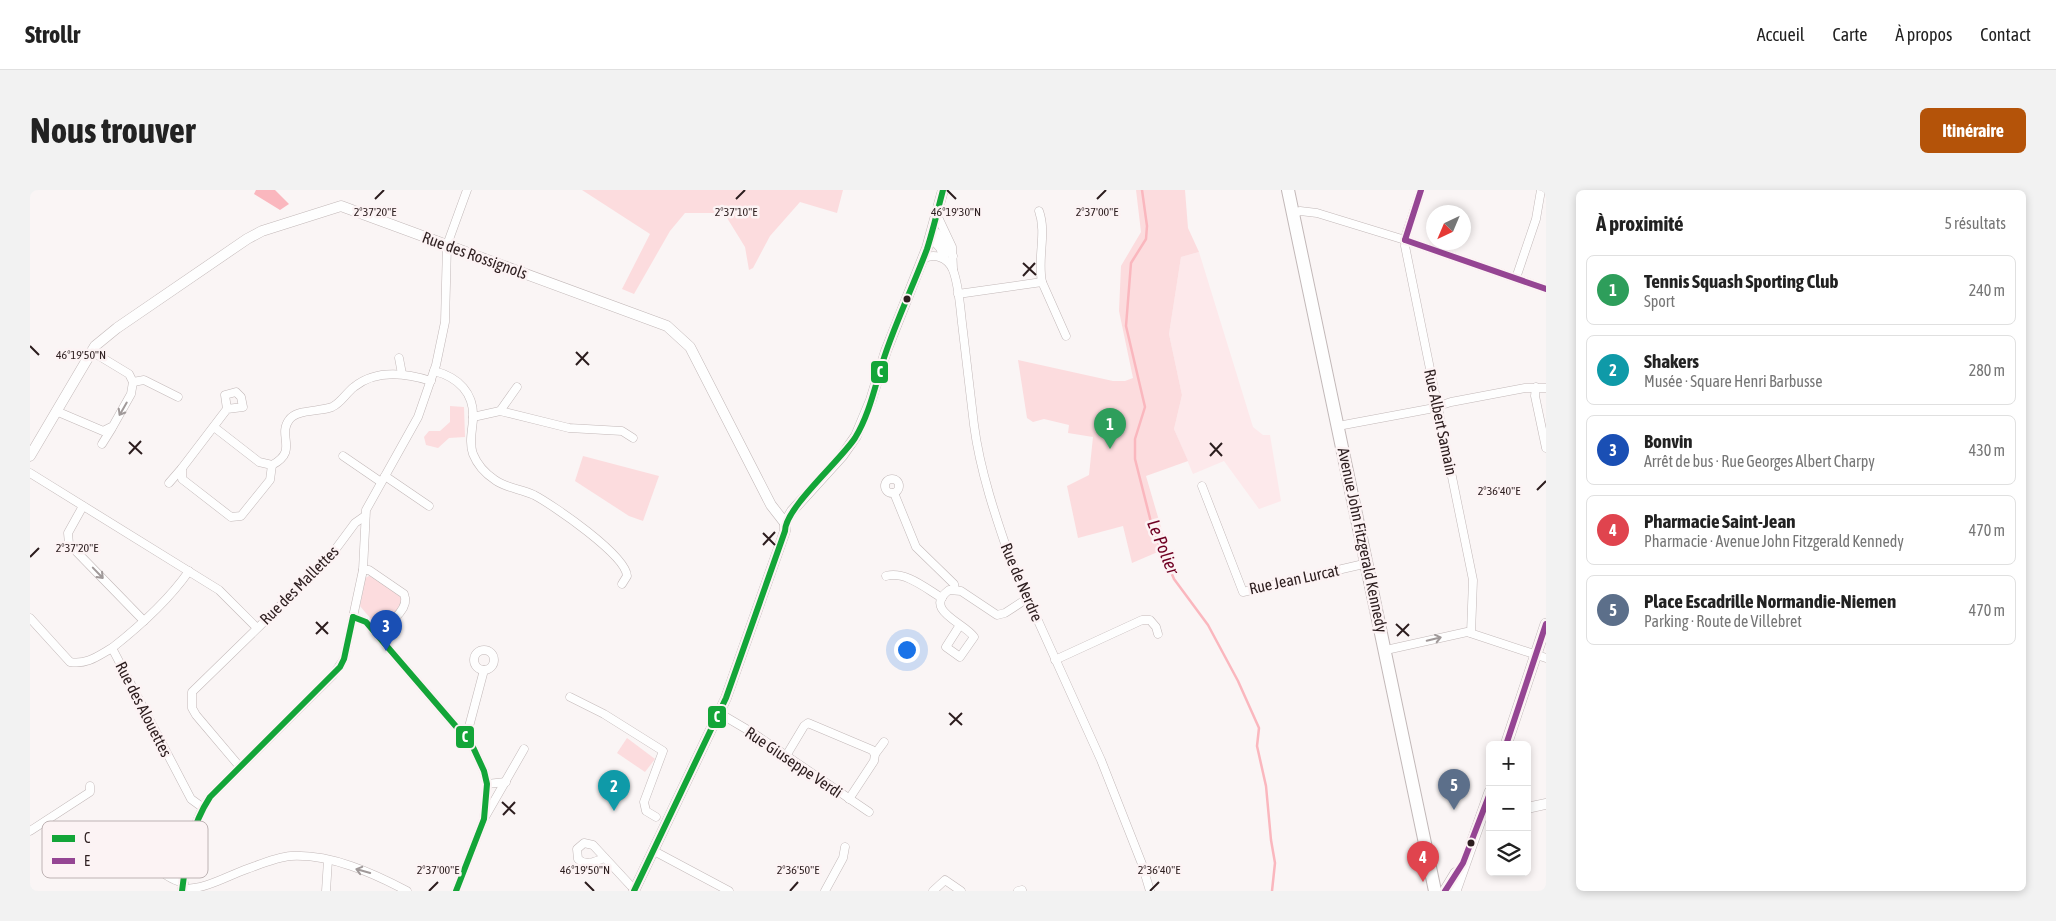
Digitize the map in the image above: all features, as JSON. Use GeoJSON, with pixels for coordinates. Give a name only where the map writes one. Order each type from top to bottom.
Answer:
{"type":"FeatureCollection","features":[{"type":"Feature","properties":{"kind":"main road","name":"Avenue John Fitzgerald Kennedy"},"geometry":{"type":"LineString","coordinates":[[1288,190],[1436,891]]}},
{"type":"Feature","properties":{"kind":"main road"},"geometry":{"type":"LineString","coordinates":[[1508,741],[1541,657],[1546,624]]}},
{"type":"Feature","properties":{"kind":"main road"},"geometry":{"type":"LineString","coordinates":[[1455,891],[1463,864],[1486,813]]}},
{"type":"Feature","properties":{"kind":"main road"},"geometry":{"type":"LineString","coordinates":[[1446,891],[1463,864]]}},
{"type":"Feature","properties":{"kind":"main road"},"geometry":{"type":"LineString","coordinates":[[1432,872],[1442,876],[1455,875]]}},
{"type":"Feature","properties":{"kind":"street","name":"Rue des Mallettes"},"geometry":{"type":"LineString","coordinates":[[240,767],[196,715],[191,699],[192,692],[332,554],[355,523],[365,516],[369,503],[418,417],[431,381],[445,322],[447,245],[467,190]]}},
{"type":"Feature","properties":{"kind":"street"},"geometry":{"type":"LineString","coordinates":[[605,858],[635,891],[719,713],[744,649],[785,530],[785,523],[792,511],[842,456],[856,436],[872,400],[886,352],[930,237],[942,190]]}},
{"type":"Feature","properties":{"kind":"street"},"geometry":{"type":"LineString","coordinates":[[1405,240],[1421,190]]}},
{"type":"Feature","properties":{"kind":"street"},"geometry":{"type":"LineString","coordinates":[[1516,278],[1536,220],[1541,190]]}},
{"type":"Feature","properties":{"kind":"street","name":"Rue des Rossignols"},"geometry":{"type":"LineString","coordinates":[[30,456],[91,351],[117,328],[247,239],[262,231],[328,208],[341,206],[596,298],[667,326],[690,347],[771,504],[785,523]]}},
{"type":"Feature","properties":{"kind":"street"},"geometry":{"type":"LineString","coordinates":[[1039,211],[1043,222],[1039,269],[1042,282],[1066,336]]}},
{"type":"Feature","properties":{"kind":"street"},"geometry":{"type":"LineString","coordinates":[[1293,214],[1300,212],[1317,213],[1405,240],[1546,289]]}},
{"type":"Feature","properties":{"kind":"street","name":"Rue de Nerdre"},"geometry":{"type":"LineString","coordinates":[[936,213],[950,241],[974,428],[980,457],[1004,541],[1104,769],[1142,864],[1150,891]]}},
{"type":"Feature","properties":{"kind":"street"},"geometry":{"type":"LineString","coordinates":[[930,237],[936,234],[953,256]]}},
{"type":"Feature","properties":{"kind":"street"},"geometry":{"type":"LineString","coordinates":[[930,237],[940,248],[944,259],[953,269]]}},
{"type":"Feature","properties":{"kind":"street","name":"Rue Albert Samain"},"geometry":{"type":"LineString","coordinates":[[1405,240],[1473,580],[1471,633]]}},
{"type":"Feature","properties":{"kind":"street"},"geometry":{"type":"LineString","coordinates":[[922,260],[930,256],[944,259]]}},
{"type":"Feature","properties":{"kind":"street"},"geometry":{"type":"LineString","coordinates":[[958,294],[1042,282]]}},
{"type":"Feature","properties":{"kind":"street"},"geometry":{"type":"LineString","coordinates":[[91,351],[129,374],[133,382],[131,394],[102,444]]}},
{"type":"Feature","properties":{"kind":"street"},"geometry":{"type":"LineString","coordinates":[[399,358],[402,374]]}},
{"type":"Feature","properties":{"kind":"street"},"geometry":{"type":"LineString","coordinates":[[434,371],[453,378],[463,386],[468,394],[473,417],[471,432],[473,454],[487,474],[502,484],[533,495],[578,524],[622,563],[627,576],[622,584]]}},
{"type":"Feature","properties":{"kind":"street"},"geometry":{"type":"LineString","coordinates":[[214,427],[259,462],[272,465],[278,462],[286,452],[288,446],[285,428],[291,417],[332,407],[354,387],[375,376],[402,374],[431,381]]}},
{"type":"Feature","properties":{"kind":"street"},"geometry":{"type":"LineString","coordinates":[[133,382],[144,380],[178,397]]}},
{"type":"Feature","properties":{"kind":"street"},"geometry":{"type":"LineString","coordinates":[[500,411],[517,387]]}},
{"type":"Feature","properties":{"kind":"street"},"geometry":{"type":"LineString","coordinates":[[1338,426],[1536,387],[1546,388]]}},
{"type":"Feature","properties":{"kind":"street"},"geometry":{"type":"LineString","coordinates":[[1536,387],[1535,396],[1546,448]]}},
{"type":"Feature","properties":{"kind":"street"},"geometry":{"type":"LineString","coordinates":[[170,483],[227,409]]}},
{"type":"Feature","properties":{"kind":"street"},"geometry":{"type":"LineString","coordinates":[[56,411],[103,431],[113,426]]}},
{"type":"Feature","properties":{"kind":"street"},"geometry":{"type":"LineString","coordinates":[[473,417],[500,411],[569,428],[622,431],[632,438]]}},
{"type":"Feature","properties":{"kind":"street"},"geometry":{"type":"LineString","coordinates":[[343,456],[429,506]]}},
{"type":"Feature","properties":{"kind":"street"},"geometry":{"type":"LineString","coordinates":[[182,468],[182,479],[231,517],[236,518],[240,516],[270,480],[272,465]]}},
{"type":"Feature","properties":{"kind":"street"},"geometry":{"type":"LineString","coordinates":[[30,473],[219,590],[257,628]]}},
{"type":"Feature","properties":{"kind":"street","name":"Rue Jean Lurcat"},"geometry":{"type":"LineString","coordinates":[[1202,486],[1243,592],[1368,563]]}},
{"type":"Feature","properties":{"kind":"street"},"geometry":{"type":"LineString","coordinates":[[894,493],[916,547],[954,584],[955,590]]}},
{"type":"Feature","properties":{"kind":"street"},"geometry":{"type":"LineString","coordinates":[[83,506],[68,533],[69,544],[144,621]]}},
{"type":"Feature","properties":{"kind":"street"},"geometry":{"type":"LineString","coordinates":[[198,821],[202,807],[340,666],[344,659],[363,570],[365,516]]}},
{"type":"Feature","properties":{"kind":"street"},"geometry":{"type":"LineString","coordinates":[[363,570],[369,570],[404,594],[407,599],[404,608],[376,633]]}},
{"type":"Feature","properties":{"kind":"street"},"geometry":{"type":"LineString","coordinates":[[112,648],[144,621],[180,584],[189,571]]}},
{"type":"Feature","properties":{"kind":"street"},"geometry":{"type":"LineString","coordinates":[[886,576],[894,574],[908,578],[942,598]]}},
{"type":"Feature","properties":{"kind":"street"},"geometry":{"type":"LineString","coordinates":[[960,625],[944,613],[940,603],[949,590],[961,591],[997,615],[1005,613],[1028,598]]}},
{"type":"Feature","properties":{"kind":"street"},"geometry":{"type":"LineString","coordinates":[[353,617],[366,622],[376,633],[466,738],[477,754],[487,784],[484,819]]}},
{"type":"Feature","properties":{"kind":"street","name":"Rue des Alouettes"},"geometry":{"type":"LineString","coordinates":[[30,618],[70,662],[79,664],[88,662],[112,648],[191,799],[202,807]]}},
{"type":"Feature","properties":{"kind":"street"},"geometry":{"type":"LineString","coordinates":[[1056,660],[1142,620],[1150,620],[1154,623],[1158,634]]}},
{"type":"Feature","properties":{"kind":"street"},"geometry":{"type":"LineString","coordinates":[[1386,650],[1467,632],[1541,657]]}},
{"type":"Feature","properties":{"kind":"street"},"geometry":{"type":"LineString","coordinates":[[466,738],[484,670]]}},
{"type":"Feature","properties":{"kind":"street"},"geometry":{"type":"LineString","coordinates":[[570,697],[604,714],[663,751],[644,802],[646,811],[656,817]]}},
{"type":"Feature","properties":{"kind":"street","name":"Rue Giuseppe Verdi"},"geometry":{"type":"LineString","coordinates":[[719,713],[753,733],[869,812]]}},
{"type":"Feature","properties":{"kind":"street"},"geometry":{"type":"LineString","coordinates":[[786,756],[804,726],[808,723],[872,750],[875,754]]}},
{"type":"Feature","properties":{"kind":"street"},"geometry":{"type":"LineString","coordinates":[[849,799],[884,742]]}},
{"type":"Feature","properties":{"kind":"street"},"geometry":{"type":"LineString","coordinates":[[456,891],[484,819],[524,749]]}},
{"type":"Feature","properties":{"kind":"street"},"geometry":{"type":"LineString","coordinates":[[487,784],[506,782]]}},
{"type":"Feature","properties":{"kind":"street"},"geometry":{"type":"LineString","coordinates":[[46,821],[79,801],[90,792],[90,786]]}},
{"type":"Feature","properties":{"kind":"street"},"geometry":{"type":"LineString","coordinates":[[1531,807],[1546,804]]}},
{"type":"Feature","properties":{"kind":"street"},"geometry":{"type":"LineString","coordinates":[[30,831],[42,824]]}},
{"type":"Feature","properties":{"kind":"street"},"geometry":{"type":"LineString","coordinates":[[826,891],[843,858],[845,848]]}},
{"type":"Feature","properties":{"kind":"street"},"geometry":{"type":"LineString","coordinates":[[654,851],[729,891]]}},
{"type":"Feature","properties":{"kind":"street"},"geometry":{"type":"LineString","coordinates":[[171,878],[183,887],[199,888],[265,862],[291,856],[328,860],[377,875],[407,891]]}},
{"type":"Feature","properties":{"kind":"street"},"geometry":{"type":"LineString","coordinates":[[326,891],[328,860]]}},
{"type":"Feature","properties":{"kind":"street"},"geometry":{"type":"LineString","coordinates":[[933,891],[944,880],[961,891]]}},
{"type":"Feature","properties":{"kind":"shaded area"},"geometry":{"type":"Polygon","coordinates":[[[256,190],[275,190],[289,204],[280,210],[254,194],[256,190]]]}},
{"type":"Feature","properties":{"kind":"shaded area"},"geometry":{"type":"Polygon","coordinates":[[[582,190],[843,190],[837,213],[800,202],[770,236],[753,268],[749,270],[745,247],[724,213],[685,213],[670,231],[634,294],[622,289],[650,234],[582,190]]]}},
{"type":"Feature","properties":{"kind":"shaded area"},"geometry":{"type":"Polygon","coordinates":[[[1136,190],[1185,190],[1188,228],[1199,252],[1181,257],[1169,334],[1182,395],[1174,429],[1188,461],[1146,476],[1167,548],[1132,563],[1123,526],[1078,538],[1067,486],[1089,475],[1093,437],[1068,433],[1069,425],[1044,419],[1033,422],[1027,418],[1018,360],[1113,381],[1125,381],[1133,378],[1119,311],[1121,266],[1141,232],[1136,190]]]}},
{"type":"Feature","properties":{"kind":"shaded area"},"geometry":{"type":"Polygon","coordinates":[[[1199,252],[1253,427],[1263,435],[1270,435],[1281,501],[1259,509],[1224,461],[1193,474],[1174,429],[1182,395],[1169,334],[1181,257],[1199,252]]]}},
{"type":"Feature","properties":{"kind":"shaded area"},"geometry":{"type":"Polygon","coordinates":[[[450,406],[464,407],[465,437],[449,438],[438,448],[426,445],[424,437],[429,431],[440,431],[450,422],[450,406]]]}},
{"type":"Feature","properties":{"kind":"shaded area"},"geometry":{"type":"Polygon","coordinates":[[[583,456],[659,476],[643,521],[629,516],[575,481],[583,456]]]}},
{"type":"Feature","properties":{"kind":"shaded area"},"geometry":{"type":"Polygon","coordinates":[[[371,575],[401,597],[402,606],[380,625],[376,625],[360,606],[365,578],[371,575]]]}},
{"type":"Feature","properties":{"kind":"shaded area"},"geometry":{"type":"Polygon","coordinates":[[[627,738],[655,759],[645,772],[617,753],[627,738]]]}},
{"type":"Feature","properties":{"kind":"waterway","name":"Le Polier"},"geometry":{"type":"LineString","coordinates":[[1142,190],[1147,226],[1146,239],[1131,263],[1126,326],[1145,407],[1135,439],[1135,459],[1153,530],[1174,579],[1208,625],[1238,681],[1259,728],[1257,746],[1266,786],[1275,863],[1272,891]]}},
{"type":"Feature","properties":{"kind":"transit line","name":"C"},"geometry":{"type":"LineString","coordinates":[[634,891],[726,698],[787,521],[803,498],[848,448],[861,428],[873,396],[882,363],[927,249],[943,190]]}},
{"type":"Feature","properties":{"kind":"transit line","name":"E"},"geometry":{"type":"LineString","coordinates":[[1405,240],[1421,190]]}},
{"type":"Feature","properties":{"kind":"transit line","name":"E"},"geometry":{"type":"LineString","coordinates":[[1405,240],[1546,289]]}},
{"type":"Feature","properties":{"kind":"transit line","name":"C"},"geometry":{"type":"LineString","coordinates":[[353,617],[366,622],[472,745],[484,771],[487,784],[484,819],[456,891]]}},
{"type":"Feature","properties":{"kind":"transit line","name":"C"},"geometry":{"type":"LineString","coordinates":[[197,821],[210,797],[340,667],[344,659],[353,617]]}},
{"type":"Feature","properties":{"kind":"transit line","name":"E"},"geometry":{"type":"LineString","coordinates":[[1507,741],[1546,624]]}},
{"type":"Feature","properties":{"kind":"transit line","name":"E"},"geometry":{"type":"LineString","coordinates":[[1445,891],[1463,863],[1486,803]]}},
{"type":"Feature","properties":{"kind":"transit line","name":"C"},"geometry":{"type":"LineString","coordinates":[[182,891],[184,878]]}},
{"type":"Feature","properties":{"kind":"place","name":"Tennis Squash Sporting Club"},"geometry":{"type":"Point","coordinates":[1110,449]}},
{"type":"Feature","properties":{"kind":"place","name":"Bonvin"},"geometry":{"type":"Point","coordinates":[386,651]}},
{"type":"Feature","properties":{"kind":"place","name":"Place Escadrille Normandie-Niemen"},"geometry":{"type":"Point","coordinates":[1454,810]}},
{"type":"Feature","properties":{"kind":"place","name":"Shakers"},"geometry":{"type":"Point","coordinates":[614,811]}},
{"type":"Feature","properties":{"kind":"place","name":"Pharmacie Saint-Jean"},"geometry":{"type":"Point","coordinates":[1423,882]}}]}
